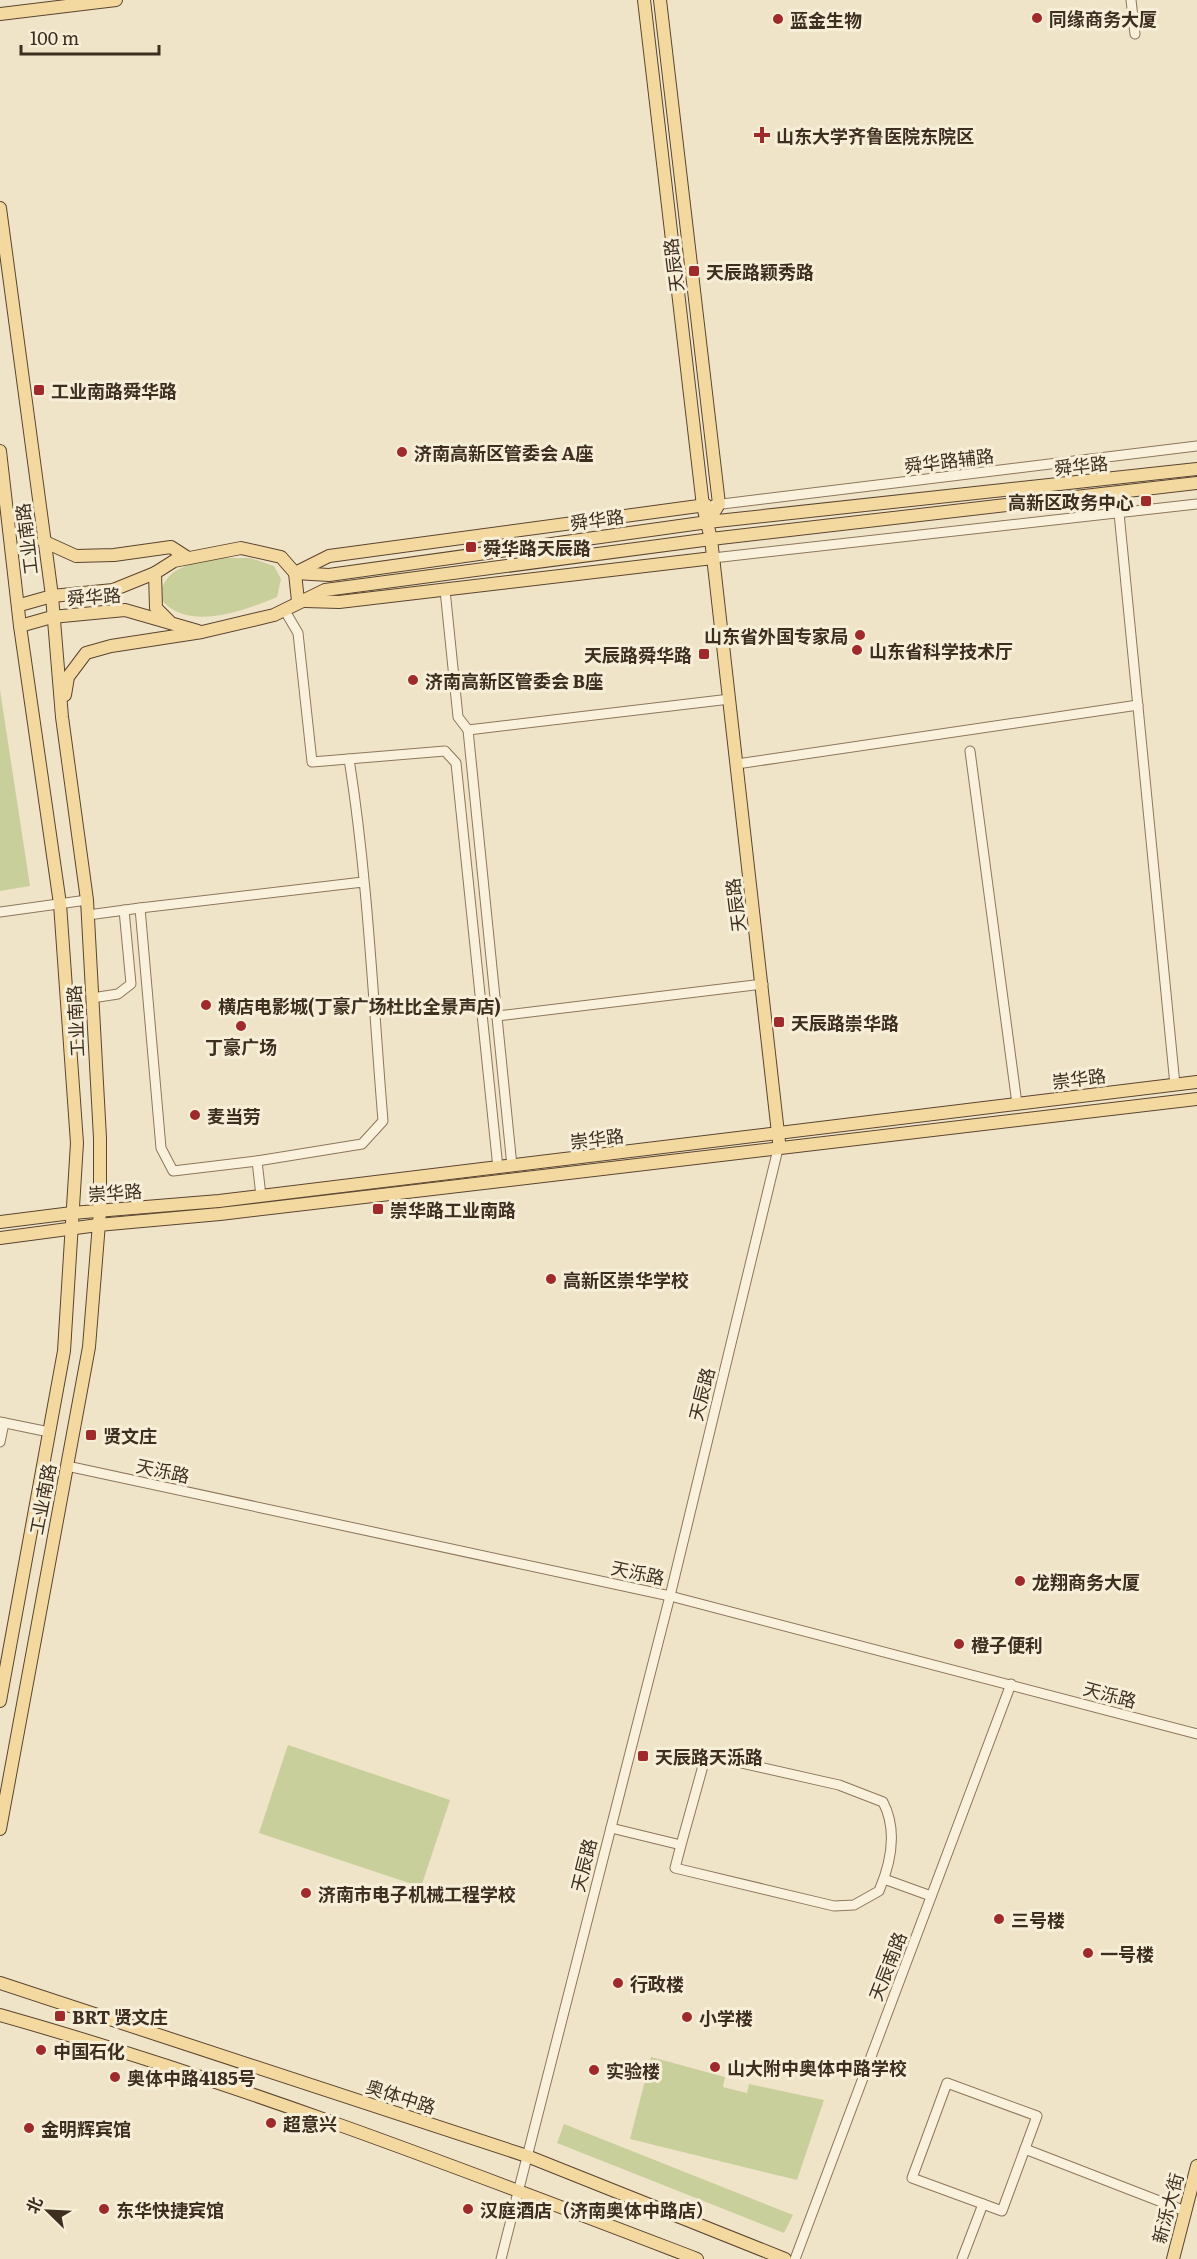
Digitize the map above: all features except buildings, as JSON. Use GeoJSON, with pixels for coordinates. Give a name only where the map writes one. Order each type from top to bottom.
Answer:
{"type":"FeatureCollection","features":[{"type":"Feature","properties":{"kind":"main road"},"geometry":{"type":"LineString","coordinates":[[0,14],[116,0]]}},
{"type":"Feature","properties":{"kind":"main road","name":"天辰路"},"geometry":{"type":"LineString","coordinates":[[644,0],[704,506],[711,539],[730,699],[780,1134],[778,1149]]}},
{"type":"Feature","properties":{"kind":"main road","name":"天辰路"},"geometry":{"type":"LineString","coordinates":[[660,0],[719,504]]}},
{"type":"Feature","properties":{"kind":"main road","name":"工业南路"},"geometry":{"type":"LineString","coordinates":[[0,208],[52,596],[62,717],[87,900],[99,1138],[100,1212],[89,1347],[0,1829]]}},
{"type":"Feature","properties":{"kind":"main road","name":"工业南路"},"geometry":{"type":"LineString","coordinates":[[0,451],[20,605],[20,626],[60,904],[77,1143],[64,1351],[0,1701]]}},
{"type":"Feature","properties":{"kind":"main road","name":"舜华路"},"geometry":{"type":"LineString","coordinates":[[20,605],[52,596],[113,590],[155,573],[174,561],[241,548],[259,550],[281,557],[296,573],[329,575],[708,522],[1197,469]]}},
{"type":"Feature","properties":{"kind":"main road","name":"舜华路"},"geometry":{"type":"LineString","coordinates":[[20,626],[52,617],[125,610],[202,632],[285,611],[298,601],[326,590],[711,539],[1197,483]]}},
{"type":"Feature","properties":{"kind":"main road"},"geometry":{"type":"LineString","coordinates":[[708,522],[719,504]]}},
{"type":"Feature","properties":{"kind":"main road"},"geometry":{"type":"LineString","coordinates":[[704,506],[329,556],[296,573],[298,601],[339,602],[713,558]]}},
{"type":"Feature","properties":{"kind":"main road"},"geometry":{"type":"LineString","coordinates":[[43,541],[76,556],[114,555],[171,547],[188,558]]}},
{"type":"Feature","properties":{"kind":"main road"},"geometry":{"type":"LineString","coordinates":[[155,573],[156,608],[170,622]]}},
{"type":"Feature","properties":{"kind":"main road"},"geometry":{"type":"LineString","coordinates":[[62,717],[68,677],[86,653],[111,646],[202,632]]}},
{"type":"Feature","properties":{"kind":"main road","name":"崇华路"},"geometry":{"type":"LineString","coordinates":[[0,1222],[72,1212],[100,1212],[261,1196],[1197,1082]]}},
{"type":"Feature","properties":{"kind":"main road","name":"崇华路"},"geometry":{"type":"LineString","coordinates":[[0,1238],[98,1225],[231,1213],[1197,1099]]}},
{"type":"Feature","properties":{"kind":"main road","name":"奥体中路"},"geometry":{"type":"LineString","coordinates":[[0,1983],[527,2156],[785,2259]]}},
{"type":"Feature","properties":{"kind":"main road"},"geometry":{"type":"LineString","coordinates":[[0,2014],[148,2059],[518,2190],[697,2259]]}},
{"type":"Feature","properties":{"kind":"main road","name":"新泺大街"},"geometry":{"type":"LineString","coordinates":[[1173,2259],[1197,2166]]}},
{"type":"Feature","properties":{"kind":"street"},"geometry":{"type":"LineString","coordinates":[[1131,0],[1135,34]]}},
{"type":"Feature","properties":{"kind":"street","name":"舜华路辅路"},"geometry":{"type":"LineString","coordinates":[[704,506],[1197,446]]}},
{"type":"Feature","properties":{"kind":"street"},"geometry":{"type":"LineString","coordinates":[[713,558],[1197,504]]}},
{"type":"Feature","properties":{"kind":"street"},"geometry":{"type":"LineString","coordinates":[[1119,513],[1175,1085]]}},
{"type":"Feature","properties":{"kind":"street"},"geometry":{"type":"LineString","coordinates":[[445,590],[458,717],[468,730],[512,1166]]}},
{"type":"Feature","properties":{"kind":"street"},"geometry":{"type":"LineString","coordinates":[[285,611],[298,633],[312,762],[445,751],[456,763],[498,1168]]}},
{"type":"Feature","properties":{"kind":"street"},"geometry":{"type":"LineString","coordinates":[[468,730],[730,699]]}},
{"type":"Feature","properties":{"kind":"street"},"geometry":{"type":"LineString","coordinates":[[737,764],[1138,705]]}},
{"type":"Feature","properties":{"kind":"street"},"geometry":{"type":"LineString","coordinates":[[970,751],[1017,1104]]}},
{"type":"Feature","properties":{"kind":"street"},"geometry":{"type":"LineString","coordinates":[[140,908],[161,1148],[173,1171],[257,1161],[362,1144],[383,1121],[363,882],[349,759]]}},
{"type":"Feature","properties":{"kind":"street"},"geometry":{"type":"LineString","coordinates":[[88,915],[363,882]]}},
{"type":"Feature","properties":{"kind":"street"},"geometry":{"type":"LineString","coordinates":[[0,912],[87,900]]}},
{"type":"Feature","properties":{"kind":"street"},"geometry":{"type":"LineString","coordinates":[[92,998],[118,994],[131,984],[124,910]]}},
{"type":"Feature","properties":{"kind":"street"},"geometry":{"type":"LineString","coordinates":[[497,1016],[763,984]]}},
{"type":"Feature","properties":{"kind":"street","name":"天辰路"},"geometry":{"type":"LineString","coordinates":[[501,2259],[670,1596],[778,1149]]}},
{"type":"Feature","properties":{"kind":"street"},"geometry":{"type":"LineString","coordinates":[[257,1161],[261,1196]]}},
{"type":"Feature","properties":{"kind":"street"},"geometry":{"type":"LineString","coordinates":[[0,1442],[2,1422],[49,1432]]}},
{"type":"Feature","properties":{"kind":"street","name":"天泺路"},"geometry":{"type":"LineString","coordinates":[[67,1466],[670,1596],[1197,1734]]}},
{"type":"Feature","properties":{"kind":"street","name":"天辰南路"},"geometry":{"type":"LineString","coordinates":[[795,2259],[1011,1684]]}},
{"type":"Feature","properties":{"kind":"street"},"geometry":{"type":"LineString","coordinates":[[706,1755],[838,1785],[884,1803],[890,1814],[892,1853],[884,1879],[879,1891],[854,1905],[834,1906],[675,1868],[681,1845],[706,1755]]}},
{"type":"Feature","properties":{"kind":"street"},"geometry":{"type":"LineString","coordinates":[[611,1828],[681,1845]]}},
{"type":"Feature","properties":{"kind":"street"},"geometry":{"type":"LineString","coordinates":[[884,1879],[931,1896]]}},
{"type":"Feature","properties":{"kind":"street"},"geometry":{"type":"LineString","coordinates":[[947,2083],[1037,2116],[1002,2211],[983,2204],[912,2178],[947,2083]]}},
{"type":"Feature","properties":{"kind":"street"},"geometry":{"type":"LineString","coordinates":[[1025,2150],[1185,2211]]}},
{"type":"Feature","properties":{"kind":"street"},"geometry":{"type":"LineString","coordinates":[[962,2259],[983,2204]]}},
{"type":"Feature","properties":{"kind":"green space"},"geometry":{"type":"Polygon","coordinates":[[[220,558],[250,558],[274,566],[281,579],[277,597],[232,613],[200,617],[185,615],[171,609],[160,598],[162,587],[173,573],[190,564],[220,558]]]}},
{"type":"Feature","properties":{"kind":"green space"},"geometry":{"type":"Polygon","coordinates":[[[0,690],[30,886],[0,891],[0,690]]]}},
{"type":"Feature","properties":{"kind":"green space"},"geometry":{"type":"Polygon","coordinates":[[[288,1745],[450,1800],[421,1887],[259,1833],[288,1745]]]}},
{"type":"Feature","properties":{"kind":"green space"},"geometry":{"type":"Polygon","coordinates":[[[651,2057],[725,2077],[723,2087],[747,2093],[749,2084],[824,2100],[797,2180],[630,2139],[651,2057]]]}},
{"type":"Feature","properties":{"kind":"green space"},"geometry":{"type":"Polygon","coordinates":[[[564,2124],[793,2215],[784,2233],[557,2143],[564,2124]]]}},
{"type":"Feature","properties":{"kind":"place","name":"同缘商务大厦"},"geometry":{"type":"Point","coordinates":[1037,18]}},
{"type":"Feature","properties":{"kind":"place","name":"蓝金生物"},"geometry":{"type":"Point","coordinates":[778,19]}},
{"type":"Feature","properties":{"kind":"place","name":"山东大学齐鲁医院东院区"},"geometry":{"type":"Point","coordinates":[762,135]}},
{"type":"Feature","properties":{"kind":"place","name":"天辰路颖秀路"},"geometry":{"type":"Point","coordinates":[694,271]}},
{"type":"Feature","properties":{"kind":"place","name":"工业南路舜华路"},"geometry":{"type":"Point","coordinates":[39,390]}},
{"type":"Feature","properties":{"kind":"place","name":"济南高新区管委会 A座"},"geometry":{"type":"Point","coordinates":[402,452]}},
{"type":"Feature","properties":{"kind":"place","name":"高新区政务中心"},"geometry":{"type":"Point","coordinates":[1146,501]}},
{"type":"Feature","properties":{"kind":"place","name":"舜华路天辰路"},"geometry":{"type":"Point","coordinates":[471,547]}},
{"type":"Feature","properties":{"kind":"place","name":"山东省外国专家局"},"geometry":{"type":"Point","coordinates":[860,635]}},
{"type":"Feature","properties":{"kind":"place","name":"山东省科学技术厅"},"geometry":{"type":"Point","coordinates":[857,650]}},
{"type":"Feature","properties":{"kind":"place","name":"天辰路舜华路"},"geometry":{"type":"Point","coordinates":[704,654]}},
{"type":"Feature","properties":{"kind":"place","name":"济南高新区管委会 B座"},"geometry":{"type":"Point","coordinates":[413,680]}},
{"type":"Feature","properties":{"kind":"place","name":"横店电影城(丁豪广场杜比全景声店)"},"geometry":{"type":"Point","coordinates":[206,1005]}},
{"type":"Feature","properties":{"kind":"place","name":"天辰路崇华路"},"geometry":{"type":"Point","coordinates":[779,1022]}},
{"type":"Feature","properties":{"kind":"place","name":"丁豪广场"},"geometry":{"type":"Point","coordinates":[241,1026]}},
{"type":"Feature","properties":{"kind":"place","name":"麦当劳"},"geometry":{"type":"Point","coordinates":[195,1115]}},
{"type":"Feature","properties":{"kind":"place","name":"崇华路工业南路"},"geometry":{"type":"Point","coordinates":[378,1209]}},
{"type":"Feature","properties":{"kind":"place","name":"高新区崇华学校"},"geometry":{"type":"Point","coordinates":[551,1279]}},
{"type":"Feature","properties":{"kind":"place","name":"贤文庄"},"geometry":{"type":"Point","coordinates":[91,1435]}},
{"type":"Feature","properties":{"kind":"place","name":"龙翔商务大厦"},"geometry":{"type":"Point","coordinates":[1020,1581]}},
{"type":"Feature","properties":{"kind":"place","name":"橙子便利"},"geometry":{"type":"Point","coordinates":[959,1644]}},
{"type":"Feature","properties":{"kind":"place","name":"天辰路天泺路"},"geometry":{"type":"Point","coordinates":[643,1756]}},
{"type":"Feature","properties":{"kind":"place","name":"济南市电子机械工程学校"},"geometry":{"type":"Point","coordinates":[306,1893]}},
{"type":"Feature","properties":{"kind":"place","name":"三号楼"},"geometry":{"type":"Point","coordinates":[999,1919]}},
{"type":"Feature","properties":{"kind":"place","name":"一号楼"},"geometry":{"type":"Point","coordinates":[1088,1953]}},
{"type":"Feature","properties":{"kind":"place","name":"行政楼"},"geometry":{"type":"Point","coordinates":[618,1983]}},
{"type":"Feature","properties":{"kind":"place","name":"BRT 贤文庄"},"geometry":{"type":"Point","coordinates":[60,2016]}},
{"type":"Feature","properties":{"kind":"place","name":"小学楼"},"geometry":{"type":"Point","coordinates":[687,2017]}},
{"type":"Feature","properties":{"kind":"place","name":"中国石化"},"geometry":{"type":"Point","coordinates":[41,2050]}},
{"type":"Feature","properties":{"kind":"place","name":"山大附中奥体中路学校"},"geometry":{"type":"Point","coordinates":[715,2067]}},
{"type":"Feature","properties":{"kind":"place","name":"实验楼"},"geometry":{"type":"Point","coordinates":[594,2070]}},
{"type":"Feature","properties":{"kind":"place","name":"奥体中路4185号"},"geometry":{"type":"Point","coordinates":[115,2077]}},
{"type":"Feature","properties":{"kind":"place","name":"超意兴"},"geometry":{"type":"Point","coordinates":[271,2123]}},
{"type":"Feature","properties":{"kind":"place","name":"金明辉宾馆"},"geometry":{"type":"Point","coordinates":[29,2128]}},
{"type":"Feature","properties":{"kind":"place","name":"东华快捷宾馆"},"geometry":{"type":"Point","coordinates":[104,2209]}},
{"type":"Feature","properties":{"kind":"place","name":"汉庭酒店（济南奥体中路店）"},"geometry":{"type":"Point","coordinates":[468,2209]}}]}
